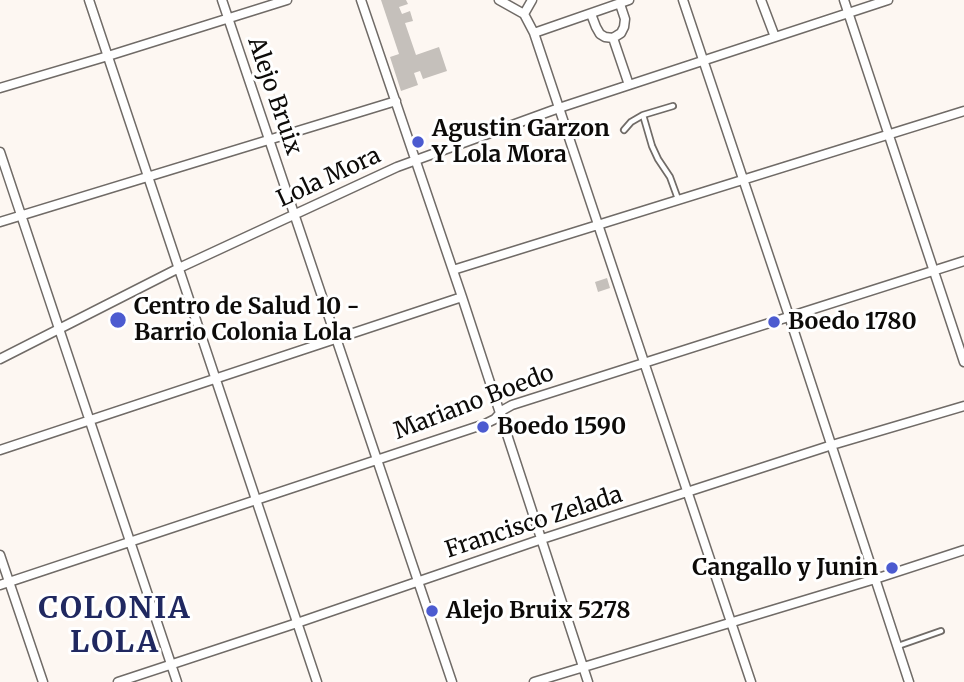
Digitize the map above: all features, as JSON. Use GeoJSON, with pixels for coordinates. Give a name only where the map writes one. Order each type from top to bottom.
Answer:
{"type":"FeatureCollection","features":[{"type":"Feature","properties":{"kind":"street"},"geometry":{"type":"LineString","coordinates":[[89,0],[317,682]]}},
{"type":"Feature","properties":{"kind":"street","name":"Alejo Bruix"},"geometry":{"type":"LineString","coordinates":[[222,0],[452,682]]}},
{"type":"Feature","properties":{"kind":"street"},"geometry":{"type":"LineString","coordinates":[[0,88],[287,0]]}},
{"type":"Feature","properties":{"kind":"street"},"geometry":{"type":"LineString","coordinates":[[361,0],[588,682]]}},
{"type":"Feature","properties":{"kind":"street"},"geometry":{"type":"LineString","coordinates":[[499,0],[524,14],[534,33],[751,682]]}},
{"type":"Feature","properties":{"kind":"street"},"geometry":{"type":"LineString","coordinates":[[524,14],[532,0]]}},
{"type":"Feature","properties":{"kind":"street"},"geometry":{"type":"LineString","coordinates":[[683,0],[909,682]]}},
{"type":"Feature","properties":{"kind":"street"},"geometry":{"type":"LineString","coordinates":[[761,0],[775,37]]}},
{"type":"Feature","properties":{"kind":"street"},"geometry":{"type":"LineString","coordinates":[[844,0],[964,362]]}},
{"type":"Feature","properties":{"kind":"street","name":"Lola Mora"},"geometry":{"type":"LineString","coordinates":[[0,359],[179,268],[415,159],[559,108],[888,0]]}},
{"type":"Feature","properties":{"kind":"street"},"geometry":{"type":"LineString","coordinates":[[534,33],[626,1],[624,27],[621,33],[613,38],[600,34],[591,14]]}},
{"type":"Feature","properties":{"kind":"street"},"geometry":{"type":"LineString","coordinates":[[613,38],[629,85]]}},
{"type":"Feature","properties":{"kind":"street"},"geometry":{"type":"LineString","coordinates":[[0,222],[396,101]]}},
{"type":"Feature","properties":{"kind":"street"},"geometry":{"type":"LineString","coordinates":[[453,270],[964,111]]}},
{"type":"Feature","properties":{"kind":"street"},"geometry":{"type":"LineString","coordinates":[[0,152],[177,682]]}},
{"type":"Feature","properties":{"kind":"street","name":"Mariano Boedo"},"geometry":{"type":"LineString","coordinates":[[5,584],[485,424],[512,405],[964,261]]}},
{"type":"Feature","properties":{"kind":"street"},"geometry":{"type":"LineString","coordinates":[[0,450],[461,297]]}},
{"type":"Feature","properties":{"kind":"street","name":"Francisco Zelada"},"geometry":{"type":"LineString","coordinates":[[118,682],[687,492],[964,406]]}},
{"type":"Feature","properties":{"kind":"street"},"geometry":{"type":"LineString","coordinates":[[534,682],[964,550]]}},
{"type":"Feature","properties":{"kind":"street"},"geometry":{"type":"LineString","coordinates":[[0,555],[5,584],[43,682]]}},
{"type":"Feature","properties":{"kind":"lane"},"geometry":{"type":"LineString","coordinates":[[624,130],[643,115],[673,106]]}},
{"type":"Feature","properties":{"kind":"lane"},"geometry":{"type":"LineString","coordinates":[[643,115],[652,146],[670,177],[679,200]]}},
{"type":"Feature","properties":{"kind":"lane"},"geometry":{"type":"LineString","coordinates":[[897,646],[941,631]]}},
{"type":"Feature","properties":{"kind":"building"},"geometry":{"type":"Polygon","coordinates":[[[381,0],[406,0],[408,4],[399,7],[402,14],[410,11],[413,21],[405,23],[416,55],[439,47],[447,71],[423,79],[420,71],[414,73],[418,85],[401,91],[390,57],[399,54],[381,0]]]}},
{"type":"Feature","properties":{"kind":"building"},"geometry":{"type":"Polygon","coordinates":[[[607,278],[610,288],[598,292],[595,282],[607,278]]]}},
{"type":"Feature","properties":{"kind":"place","name":"Agustin Garzon Y Lola Mora"},"geometry":{"type":"Point","coordinates":[418,142]}},
{"type":"Feature","properties":{"kind":"place","name":"Centro de Salud 10 - Barrio Colonia Lola"},"geometry":{"type":"Point","coordinates":[118,320]}},
{"type":"Feature","properties":{"kind":"place","name":"Boedo 1780"},"geometry":{"type":"Point","coordinates":[774,322]}},
{"type":"Feature","properties":{"kind":"place","name":"Boedo 1590"},"geometry":{"type":"Point","coordinates":[483,427]}},
{"type":"Feature","properties":{"kind":"place","name":"Cangallo y Junin"},"geometry":{"type":"Point","coordinates":[892,568]}},
{"type":"Feature","properties":{"kind":"place","name":"Alejo Bruix 5278"},"geometry":{"type":"Point","coordinates":[432,611]}},
{"type":"Feature","properties":{"kind":"district","name":"COLONIA LOLA"},"geometry":{"type":"Point","coordinates":[115,627]}}]}
